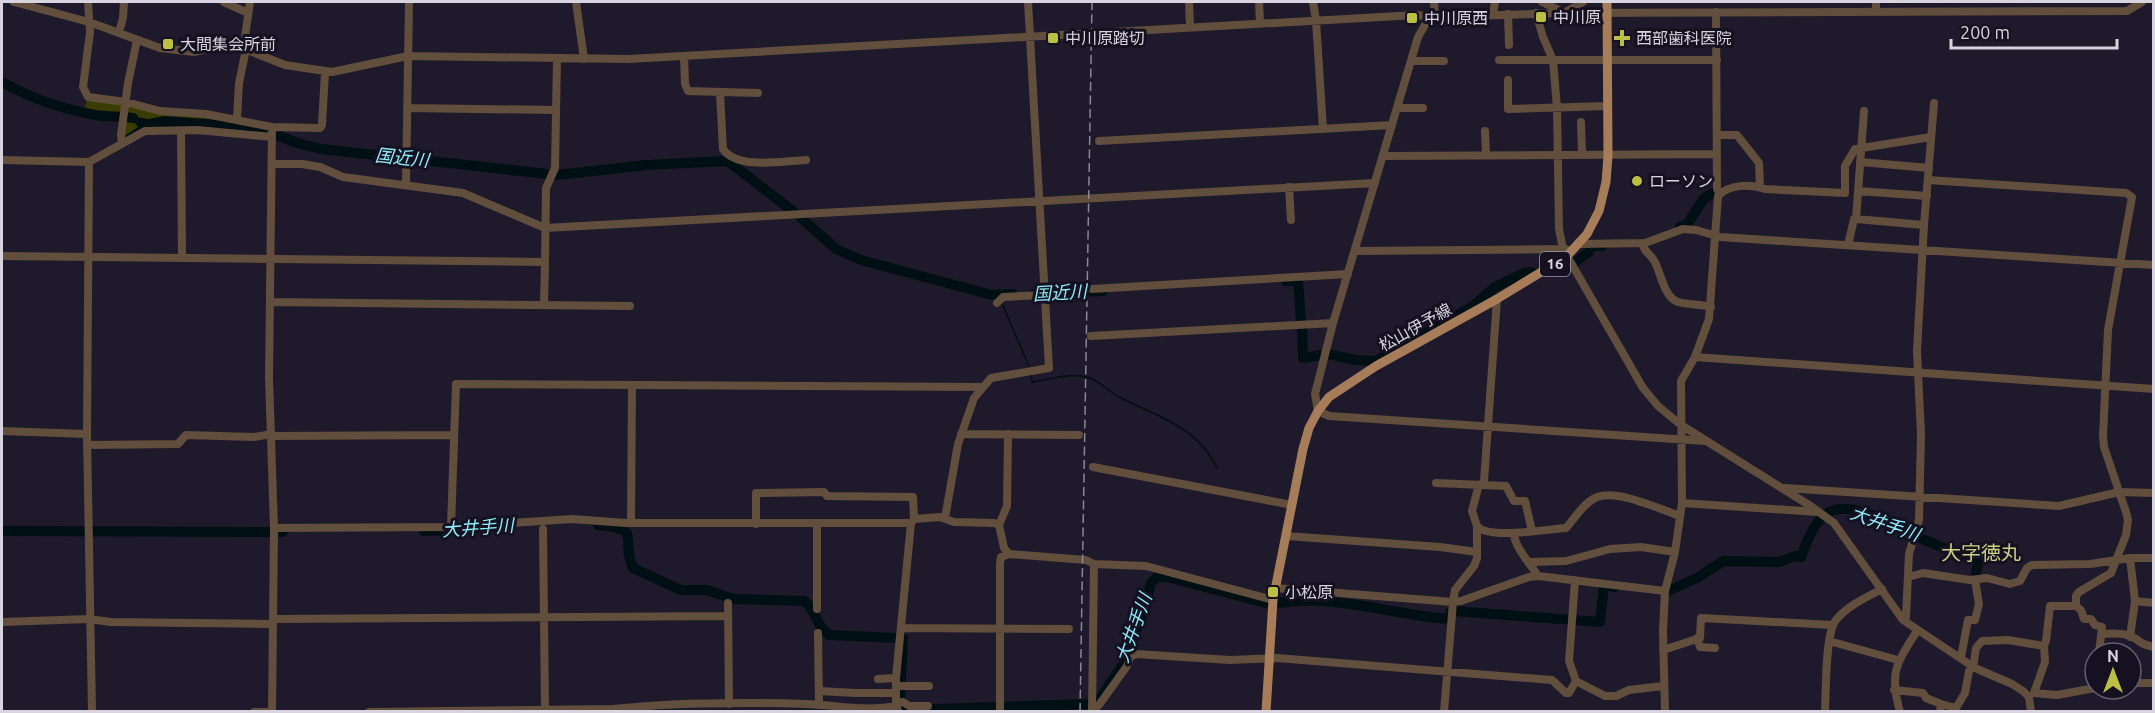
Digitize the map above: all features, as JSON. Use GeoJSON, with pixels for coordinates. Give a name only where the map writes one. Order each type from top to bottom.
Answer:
{"type":"FeatureCollection","features":[{"type":"Feature","properties":{"kind":"main road","name":"松山伊予線"},"geometry":{"type":"LineString","coordinates":[[1266,711],[1273,600],[1309,428],[1329,397],[1376,366],[1497,299],[1564,253],[1578,246],[1594,222],[1603,201],[1606,182],[1608,156],[1607,2]]}},
{"type":"Feature","properties":{"kind":"street"},"geometry":{"type":"LineString","coordinates":[[14,2],[89,22],[160,48],[189,52],[224,46],[245,49],[285,65],[325,72],[408,56],[557,59],[684,56],[1417,15],[1435,17],[1536,13],[2127,11],[2142,2]]}},
{"type":"Feature","properties":{"kind":"street"},"geometry":{"type":"LineString","coordinates":[[88,2],[90,32],[84,80],[88,97],[126,102],[160,111],[237,119],[272,132]]}},
{"type":"Feature","properties":{"kind":"street"},"geometry":{"type":"LineString","coordinates":[[119,32],[124,2]]}},
{"type":"Feature","properties":{"kind":"street"},"geometry":{"type":"LineString","coordinates":[[224,2],[248,13]]}},
{"type":"Feature","properties":{"kind":"street"},"geometry":{"type":"LineString","coordinates":[[237,119],[239,82],[243,70],[250,2]]}},
{"type":"Feature","properties":{"kind":"street"},"geometry":{"type":"LineString","coordinates":[[406,184],[409,2]]}},
{"type":"Feature","properties":{"kind":"street"},"geometry":{"type":"LineString","coordinates":[[576,2],[584,59]]}},
{"type":"Feature","properties":{"kind":"street"},"geometry":{"type":"LineString","coordinates":[[945,518],[961,434],[970,406],[983,387],[991,378],[1048,368],[1028,2]]}},
{"type":"Feature","properties":{"kind":"street"},"geometry":{"type":"LineString","coordinates":[[1189,2],[1190,27]]}},
{"type":"Feature","properties":{"kind":"street"},"geometry":{"type":"LineString","coordinates":[[1259,2],[1260,23]]}},
{"type":"Feature","properties":{"kind":"street"},"geometry":{"type":"LineString","coordinates":[[1313,2],[1323,129]]}},
{"type":"Feature","properties":{"kind":"street"},"geometry":{"type":"LineString","coordinates":[[1434,2],[1435,17]]}},
{"type":"Feature","properties":{"kind":"street"},"geometry":{"type":"LineString","coordinates":[[1493,14],[1495,2]]}},
{"type":"Feature","properties":{"kind":"street"},"geometry":{"type":"LineString","coordinates":[[1542,2],[1564,13]]}},
{"type":"Feature","properties":{"kind":"street"},"geometry":{"type":"LineString","coordinates":[[1564,13],[1583,2]]}},
{"type":"Feature","properties":{"kind":"street"},"geometry":{"type":"LineString","coordinates":[[1876,2],[1876,12]]}},
{"type":"Feature","properties":{"kind":"street"},"geometry":{"type":"LineString","coordinates":[[1665,711],[1663,650],[1665,591],[1675,552],[1682,503],[1681,381],[1695,357],[1709,319],[1720,194],[1717,189],[1716,12]]}},
{"type":"Feature","properties":{"kind":"street"},"geometry":{"type":"LineString","coordinates":[[1536,13],[1553,60],[1557,108],[1559,229],[1564,253],[1643,388],[1658,406],[1681,425],[1834,523],[1845,535],[1903,620],[1917,631],[1973,665],[2031,695],[2083,690]]}},
{"type":"Feature","properties":{"kind":"street"},"geometry":{"type":"LineString","coordinates":[[1508,14],[1509,45]]}},
{"type":"Feature","properties":{"kind":"street"},"geometry":{"type":"LineString","coordinates":[[1435,17],[1421,30],[1333,323],[1315,399],[1318,411],[1329,416],[1707,441]]}},
{"type":"Feature","properties":{"kind":"street"},"geometry":{"type":"LineString","coordinates":[[122,142],[128,83],[137,40]]}},
{"type":"Feature","properties":{"kind":"street"},"geometry":{"type":"LineString","coordinates":[[684,56],[685,84],[688,91],[759,93]]}},
{"type":"Feature","properties":{"kind":"street"},"geometry":{"type":"LineString","coordinates":[[544,305],[546,188],[552,175],[557,59]]}},
{"type":"Feature","properties":{"kind":"street"},"geometry":{"type":"LineString","coordinates":[[1499,60],[1717,60]]}},
{"type":"Feature","properties":{"kind":"street"},"geometry":{"type":"LineString","coordinates":[[1411,61],[1444,61]]}},
{"type":"Feature","properties":{"kind":"street"},"geometry":{"type":"LineString","coordinates":[[2,160],[89,162],[145,131],[272,132],[320,128],[325,72]]}},
{"type":"Feature","properties":{"kind":"street"},"geometry":{"type":"LineString","coordinates":[[1508,80],[1508,109],[1608,106]]}},
{"type":"Feature","properties":{"kind":"street"},"geometry":{"type":"LineString","coordinates":[[720,93],[723,148],[726,154],[744,162],[806,160]]}},
{"type":"Feature","properties":{"kind":"street"},"geometry":{"type":"LineString","coordinates":[[1903,620],[1906,617],[1909,554],[1919,520],[1921,435],[1918,373],[1919,315],[1934,103]]}},
{"type":"Feature","properties":{"kind":"street"},"geometry":{"type":"LineString","coordinates":[[408,108],[556,110]]}},
{"type":"Feature","properties":{"kind":"street"},"geometry":{"type":"LineString","coordinates":[[1398,108],[1423,108]]}},
{"type":"Feature","properties":{"kind":"street"},"geometry":{"type":"LineString","coordinates":[[1848,245],[1852,224],[1856,219],[1864,111]]}},
{"type":"Feature","properties":{"kind":"street"},"geometry":{"type":"LineString","coordinates":[[1581,122],[1582,155]]}},
{"type":"Feature","properties":{"kind":"street"},"geometry":{"type":"LineString","coordinates":[[1099,141],[1392,125]]}},
{"type":"Feature","properties":{"kind":"street"},"geometry":{"type":"LineString","coordinates":[[1485,130],[1485,155]]}},
{"type":"Feature","properties":{"kind":"street"},"geometry":{"type":"LineString","coordinates":[[181,131],[182,258]]}},
{"type":"Feature","properties":{"kind":"street"},"geometry":{"type":"LineString","coordinates":[[254,711],[272,711],[274,528],[269,378],[272,132]]}},
{"type":"Feature","properties":{"kind":"street"},"geometry":{"type":"LineString","coordinates":[[1717,135],[1737,135],[1760,166],[1760,187]]}},
{"type":"Feature","properties":{"kind":"street"},"geometry":{"type":"LineString","coordinates":[[1720,194],[1732,188],[1754,186],[1845,193],[1845,166],[1853,151],[1931,137]]}},
{"type":"Feature","properties":{"kind":"street"},"geometry":{"type":"LineString","coordinates":[[1384,156],[1717,154]]}},
{"type":"Feature","properties":{"kind":"street"},"geometry":{"type":"LineString","coordinates":[[89,162],[87,445],[92,711]]}},
{"type":"Feature","properties":{"kind":"street"},"geometry":{"type":"LineString","coordinates":[[1860,162],[1929,168]]}},
{"type":"Feature","properties":{"kind":"street"},"geometry":{"type":"LineString","coordinates":[[272,164],[302,164],[320,167],[343,177],[406,184],[463,194],[545,228],[1375,183]]}},
{"type":"Feature","properties":{"kind":"street"},"geometry":{"type":"LineString","coordinates":[[1928,180],[2129,194],[2133,201],[2108,330],[2105,386],[2104,447],[2128,519],[2126,535],[2109,577],[2077,594],[2076,606]]}},
{"type":"Feature","properties":{"kind":"street"},"geometry":{"type":"LineString","coordinates":[[1289,187],[1291,220]]}},
{"type":"Feature","properties":{"kind":"street"},"geometry":{"type":"LineString","coordinates":[[1858,191],[1927,196]]}},
{"type":"Feature","properties":{"kind":"street"},"geometry":{"type":"LineString","coordinates":[[1856,219],[1924,225]]}},
{"type":"Feature","properties":{"kind":"street"},"geometry":{"type":"LineString","coordinates":[[1578,246],[1643,244],[1683,229],[1696,230],[1715,236],[2154,265]]}},
{"type":"Feature","properties":{"kind":"street"},"geometry":{"type":"LineString","coordinates":[[1643,244],[1654,259],[1665,286],[1673,298],[1678,302],[1711,307]]}},
{"type":"Feature","properties":{"kind":"street"},"geometry":{"type":"LineString","coordinates":[[1355,251],[1564,253]]}},
{"type":"Feature","properties":{"kind":"street"},"geometry":{"type":"LineString","coordinates":[[2,256],[545,262]]}},
{"type":"Feature","properties":{"kind":"street"},"geometry":{"type":"LineString","coordinates":[[1092,289],[1348,274]]}},
{"type":"Feature","properties":{"kind":"street"},"geometry":{"type":"LineString","coordinates":[[997,303],[1004,297],[1044,296]]}},
{"type":"Feature","properties":{"kind":"street"},"geometry":{"type":"LineString","coordinates":[[1444,711],[1455,590],[1474,566],[1477,552],[1477,526],[1472,511],[1475,495],[1484,481],[1497,299]]}},
{"type":"Feature","properties":{"kind":"street"},"geometry":{"type":"LineString","coordinates":[[270,302],[630,306]]}},
{"type":"Feature","properties":{"kind":"street"},"geometry":{"type":"LineString","coordinates":[[1091,336],[1333,323]]}},
{"type":"Feature","properties":{"kind":"street"},"geometry":{"type":"LineString","coordinates":[[1695,357],[2154,389]]}},
{"type":"Feature","properties":{"kind":"street"},"geometry":{"type":"LineString","coordinates":[[451,527],[456,384],[983,387]]}},
{"type":"Feature","properties":{"kind":"street"},"geometry":{"type":"LineString","coordinates":[[632,385],[632,523]]}},
{"type":"Feature","properties":{"kind":"street"},"geometry":{"type":"LineString","coordinates":[[1318,387],[1320,392],[1329,397]]}},
{"type":"Feature","properties":{"kind":"street"},"geometry":{"type":"LineString","coordinates":[[2,431],[87,434]]}},
{"type":"Feature","properties":{"kind":"street"},"geometry":{"type":"LineString","coordinates":[[961,434],[1079,435]]}},
{"type":"Feature","properties":{"kind":"street"},"geometry":{"type":"LineString","coordinates":[[1008,434],[1007,506],[999,525],[1004,548],[1009,554]]}},
{"type":"Feature","properties":{"kind":"street"},"geometry":{"type":"LineString","coordinates":[[87,445],[178,444],[186,435],[254,437],[272,435],[454,435]]}},
{"type":"Feature","properties":{"kind":"street"},"geometry":{"type":"LineString","coordinates":[[1093,467],[1292,505]]}},
{"type":"Feature","properties":{"kind":"street"},"geometry":{"type":"LineString","coordinates":[[1436,483],[1506,486],[1514,501],[1525,501],[1532,531]]}},
{"type":"Feature","properties":{"kind":"street"},"geometry":{"type":"LineString","coordinates":[[1782,488],[2059,506],[2119,492],[2154,492]]}},
{"type":"Feature","properties":{"kind":"street"},"geometry":{"type":"LineString","coordinates":[[756,524],[756,493],[824,492],[827,496],[913,497],[913,521],[897,686],[898,705]]}},
{"type":"Feature","properties":{"kind":"street"},"geometry":{"type":"LineString","coordinates":[[1477,526],[1484,531],[1514,533],[1566,528],[1592,500],[1610,495],[1680,516]]}},
{"type":"Feature","properties":{"kind":"street"},"geometry":{"type":"LineString","coordinates":[[1682,503],[1820,512]]}},
{"type":"Feature","properties":{"kind":"street"},"geometry":{"type":"LineString","coordinates":[[274,528],[451,527],[553,519],[632,523],[756,524],[913,521],[945,518],[954,522],[989,522],[999,525]]}},
{"type":"Feature","properties":{"kind":"street"},"geometry":{"type":"LineString","coordinates":[[817,609],[818,523]]}},
{"type":"Feature","properties":{"kind":"street"},"geometry":{"type":"LineString","coordinates":[[543,529],[546,710]]}},
{"type":"Feature","properties":{"kind":"street"},"geometry":{"type":"LineString","coordinates":[[1514,533],[1516,545],[1538,576]]}},
{"type":"Feature","properties":{"kind":"street"},"geometry":{"type":"LineString","coordinates":[[1286,536],[1440,547],[1477,552]]}},
{"type":"Feature","properties":{"kind":"street"},"geometry":{"type":"LineString","coordinates":[[1530,562],[1566,561],[1610,549],[1641,547],[1675,552]]}},
{"type":"Feature","properties":{"kind":"street"},"geometry":{"type":"LineString","coordinates":[[1000,711],[1000,560],[1009,554],[1086,560],[1094,564],[1146,566],[1273,600]]}},
{"type":"Feature","properties":{"kind":"street"},"geometry":{"type":"LineString","coordinates":[[1908,577],[1912,574],[1923,573],[1975,580],[1987,578],[2010,584],[2020,581],[2027,568],[2032,565],[2090,564],[2130,558],[2154,558]]}},
{"type":"Feature","properties":{"kind":"street"},"geometry":{"type":"LineString","coordinates":[[2130,558],[2135,601],[2130,637]]}},
{"type":"Feature","properties":{"kind":"street"},"geometry":{"type":"LineString","coordinates":[[1094,564],[1092,707],[1099,705],[1133,655],[1230,660],[1278,658],[1552,680],[1566,693],[1569,693],[1576,681]]}},
{"type":"Feature","properties":{"kind":"street"},"geometry":{"type":"LineString","coordinates":[[1275,588],[1453,602],[1538,576],[1665,591]]}},
{"type":"Feature","properties":{"kind":"street"},"geometry":{"type":"LineString","coordinates":[[1575,580],[1569,661],[1576,681],[1600,695],[1610,696],[1616,696],[1629,690],[1663,686]]}},
{"type":"Feature","properties":{"kind":"street"},"geometry":{"type":"LineString","coordinates":[[1960,657],[1968,620],[1975,620],[1979,604],[1975,580]]}},
{"type":"Feature","properties":{"kind":"street"},"geometry":{"type":"LineString","coordinates":[[1825,711],[1832,625],[1848,609],[1882,588]]}},
{"type":"Feature","properties":{"kind":"street"},"geometry":{"type":"LineString","coordinates":[[2135,601],[2154,603]]}},
{"type":"Feature","properties":{"kind":"street"},"geometry":{"type":"LineString","coordinates":[[728,603],[731,706]]}},
{"type":"Feature","properties":{"kind":"street"},"geometry":{"type":"LineString","coordinates":[[2031,711],[2031,695],[2044,662],[2043,646],[2046,641],[2050,606],[2076,606],[2082,610],[2084,619],[2091,619],[2095,625],[2102,627],[2101,641]]}},
{"type":"Feature","properties":{"kind":"street"},"geometry":{"type":"LineString","coordinates":[[2,622],[89,619],[111,622],[727,616]]}},
{"type":"Feature","properties":{"kind":"street"},"geometry":{"type":"LineString","coordinates":[[1663,650],[1700,638],[1701,618],[1832,625]]}},
{"type":"Feature","properties":{"kind":"street"},"geometry":{"type":"LineString","coordinates":[[902,628],[1069,628]]}},
{"type":"Feature","properties":{"kind":"street"},"geometry":{"type":"LineString","coordinates":[[1900,711],[1893,684],[1898,660],[1917,631]]}},
{"type":"Feature","properties":{"kind":"street"},"geometry":{"type":"LineString","coordinates":[[818,633],[819,704]]}},
{"type":"Feature","properties":{"kind":"street"},"geometry":{"type":"LineString","coordinates":[[2102,634],[2114,633],[2154,647]]}},
{"type":"Feature","properties":{"kind":"street"},"geometry":{"type":"LineString","coordinates":[[1697,638],[1700,647],[1715,648]]}},
{"type":"Feature","properties":{"kind":"street"},"geometry":{"type":"LineString","coordinates":[[1894,690],[1923,693],[1940,708],[1956,708],[1965,693],[1976,648],[1982,641],[2008,640],[2043,646]]}},
{"type":"Feature","properties":{"kind":"street"},"geometry":{"type":"LineString","coordinates":[[1829,641],[1898,660]]}},
{"type":"Feature","properties":{"kind":"street"},"geometry":{"type":"LineString","coordinates":[[878,679],[897,686]]}},
{"type":"Feature","properties":{"kind":"street"},"geometry":{"type":"LineString","coordinates":[[819,691],[856,693],[897,686],[929,686]]}},
{"type":"Feature","properties":{"kind":"street"},"geometry":{"type":"LineString","coordinates":[[369,711],[819,704],[866,709],[898,705],[928,706]]}},
{"type":"Feature","properties":{"kind":"shaded area"},"geometry":{"type":"Polygon","coordinates":[[[87,99],[262,126],[149,130],[124,140],[126,113],[102,112],[85,108],[87,99]]]}},
{"type":"Feature","properties":{"kind":"shaded area"},"geometry":{"type":"Polygon","coordinates":[[[126,115],[148,119],[165,116],[220,120],[267,128],[270,133],[204,127],[156,127],[124,140],[123,137],[138,127],[133,121],[125,118],[126,115]]]}},
{"type":"Feature","properties":{"kind":"waterway","name":"国近川"},"geometry":{"type":"LineString","coordinates":[[2,82],[35,98],[71,110],[95,115],[133,118]]}},
{"type":"Feature","properties":{"kind":"waterway","name":"国近川"},"geometry":{"type":"LineString","coordinates":[[265,130],[297,143],[321,149],[557,175],[647,165],[725,161],[794,212]]}},
{"type":"Feature","properties":{"kind":"waterway","name":"国近川"},"geometry":{"type":"LineString","coordinates":[[1680,227],[1686,226],[1704,198],[1717,191]]}},
{"type":"Feature","properties":{"kind":"waterway","name":"国近川"},"geometry":{"type":"LineString","coordinates":[[799,216],[836,249],[861,260],[992,295],[1013,294]]}},
{"type":"Feature","properties":{"kind":"waterway","name":"国近川"},"geometry":{"type":"LineString","coordinates":[[1574,263],[1589,252],[1592,246],[1602,246]]}},
{"type":"Feature","properties":{"kind":"waterway","name":"国近川"},"geometry":{"type":"LineString","coordinates":[[1328,354],[1356,360],[1376,361],[1473,306],[1495,287],[1524,273],[1532,272]]}},
{"type":"Feature","properties":{"kind":"waterway","name":"国近川"},"geometry":{"type":"LineString","coordinates":[[1286,281],[1298,280],[1301,322]]}},
{"type":"Feature","properties":{"kind":"waterway","name":"国近川"},"geometry":{"type":"LineString","coordinates":[[1034,294],[1103,291]]}},
{"type":"Feature","properties":{"kind":"waterway"},"geometry":{"type":"LineString","coordinates":[[1001,301],[1030,369]]}},
{"type":"Feature","properties":{"kind":"waterway","name":"国近川"},"geometry":{"type":"LineString","coordinates":[[1302,326],[1303,358],[1321,355]]}},
{"type":"Feature","properties":{"kind":"waterway"},"geometry":{"type":"LineString","coordinates":[[1031,373],[1032,382],[1073,376],[1087,377],[1096,381],[1119,397],[1162,417],[1187,432],[1199,442],[1217,468]]}},
{"type":"Feature","properties":{"kind":"waterway","name":"大井手川"},"geometry":{"type":"LineString","coordinates":[[1668,591],[1697,578],[1723,561],[1779,562],[1795,556],[1801,557],[1813,529],[1822,517],[1834,510],[1844,509],[1866,513],[1955,553],[1976,560],[1978,563],[1976,572]]}},
{"type":"Feature","properties":{"kind":"waterway","name":"大井手川"},"geometry":{"type":"LineString","coordinates":[[598,525],[621,529],[626,533],[629,558],[633,568],[681,590],[707,590],[733,599],[805,601],[821,627],[829,635],[898,638]]}},
{"type":"Feature","properties":{"kind":"waterway","name":"大井手川"},"geometry":{"type":"LineString","coordinates":[[424,531],[462,530]]}},
{"type":"Feature","properties":{"kind":"waterway","name":"大井手川"},"geometry":{"type":"LineString","coordinates":[[2,531],[283,532]]}},
{"type":"Feature","properties":{"kind":"waterway","name":"大井手川"},"geometry":{"type":"LineString","coordinates":[[903,638],[900,700],[905,710],[1088,704],[1099,700],[1124,663],[1144,611],[1151,583],[1158,576],[1266,603]]}},
{"type":"Feature","properties":{"kind":"waterway","name":"大井手川"},"geometry":{"type":"LineString","coordinates":[[1454,611],[1600,622],[1604,585],[1614,587]]}},
{"type":"Feature","properties":{"kind":"waterway","name":"大井手川"},"geometry":{"type":"LineString","coordinates":[[1280,603],[1322,601],[1449,619],[1451,611]]}},
{"type":"Feature","properties":{"kind":"railway"},"geometry":{"type":"LineString","coordinates":[[1080,712],[1092,2]]}},
{"type":"Feature","properties":{"kind":"place","name":"中川原"},"geometry":{"type":"Point","coordinates":[1541,17]}},
{"type":"Feature","properties":{"kind":"place","name":"中川原西"},"geometry":{"type":"Point","coordinates":[1412,18]}},
{"type":"Feature","properties":{"kind":"place","name":"中川原踏切"},"geometry":{"type":"Point","coordinates":[1053,38]}},
{"type":"Feature","properties":{"kind":"place","name":"西部歯科医院"},"geometry":{"type":"Point","coordinates":[1622,38]}},
{"type":"Feature","properties":{"kind":"place","name":"大間集会所前"},"geometry":{"type":"Point","coordinates":[168,44]}},
{"type":"Feature","properties":{"kind":"place","name":"ローソン"},"geometry":{"type":"Point","coordinates":[1637,181]}},
{"type":"Feature","properties":{"kind":"place","name":"小松原"},"geometry":{"type":"Point","coordinates":[1273,592]}},
{"type":"Feature","properties":{"kind":"district","name":"大字徳丸"},"geometry":{"type":"Point","coordinates":[1981,553]}}]}
